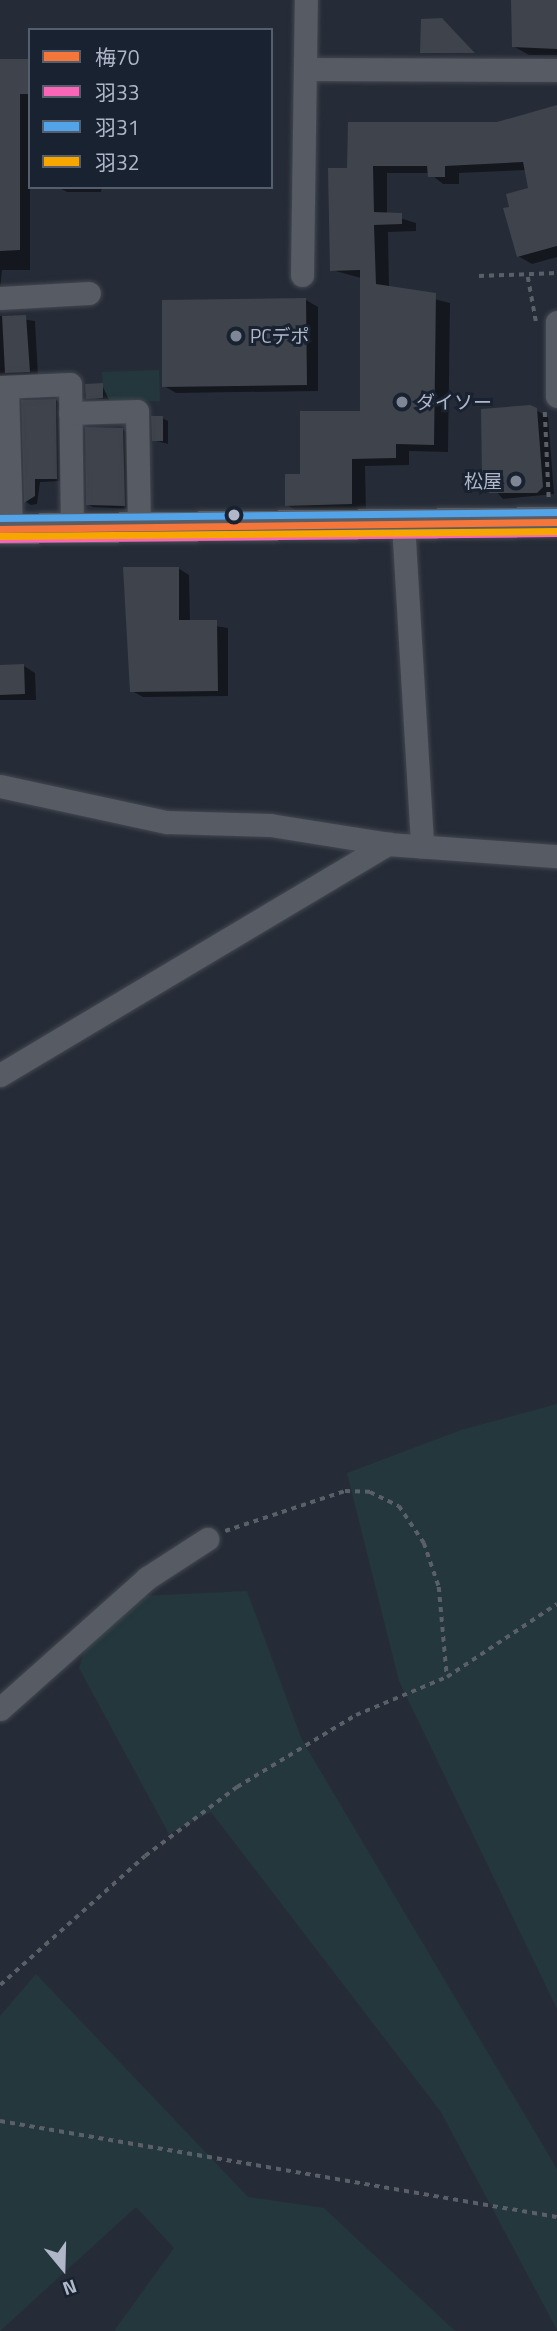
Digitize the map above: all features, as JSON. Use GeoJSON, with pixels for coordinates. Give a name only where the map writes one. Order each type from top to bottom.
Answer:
{"type":"FeatureCollection","features":[{"type":"Feature","properties":{"kind":"main road"},"geometry":{"type":"LineString","coordinates":[[4,535],[404,533],[557,522]]}},
{"type":"Feature","properties":{"kind":"main road"},"geometry":{"type":"LineString","coordinates":[[4,535],[72,527],[139,527],[404,533],[557,541]]}},
{"type":"Feature","properties":{"kind":"street"},"geometry":{"type":"LineString","coordinates":[[302,275],[306,0]]}},
{"type":"Feature","properties":{"kind":"street"},"geometry":{"type":"LineString","coordinates":[[306,69],[557,70]]}},
{"type":"Feature","properties":{"kind":"street"},"geometry":{"type":"LineString","coordinates":[[0,298],[89,293]]}},
{"type":"Feature","properties":{"kind":"street"},"geometry":{"type":"LineString","coordinates":[[557,322],[557,396]]}},
{"type":"Feature","properties":{"kind":"street"},"geometry":{"type":"LineString","coordinates":[[4,535],[3,387],[70,384],[72,527]]}},
{"type":"Feature","properties":{"kind":"street"},"geometry":{"type":"LineString","coordinates":[[70,412],[137,411],[139,527]]}},
{"type":"Feature","properties":{"kind":"street"},"geometry":{"type":"LineString","coordinates":[[404,533],[422,846]]}},
{"type":"Feature","properties":{"kind":"street"},"geometry":{"type":"LineString","coordinates":[[0,786],[167,822],[270,825],[388,844],[557,856]]}},
{"type":"Feature","properties":{"kind":"street"},"geometry":{"type":"LineString","coordinates":[[0,1075],[388,844]]}},
{"type":"Feature","properties":{"kind":"street"},"geometry":{"type":"LineString","coordinates":[[0,1709],[147,1578],[207,1539]]}},
{"type":"Feature","properties":{"kind":"path"},"geometry":{"type":"LineString","coordinates":[[479,276],[557,273]]}},
{"type":"Feature","properties":{"kind":"path"},"geometry":{"type":"LineString","coordinates":[[207,1539],[345,1491],[370,1492],[399,1506],[424,1543],[439,1587],[447,1676]]}},
{"type":"Feature","properties":{"kind":"path"},"geometry":{"type":"LineString","coordinates":[[0,1985],[145,1856],[237,1787],[356,1715],[447,1676],[557,1604]]}},
{"type":"Feature","properties":{"kind":"path"},"geometry":{"type":"LineString","coordinates":[[0,2121],[557,2217]]}},
{"type":"Feature","properties":{"kind":"green space"},"geometry":{"type":"Polygon","coordinates":[[[159,370],[160,401],[104,403],[102,372],[159,370]]]}},
{"type":"Feature","properties":{"kind":"green space"},"geometry":{"type":"Polygon","coordinates":[[[557,1404],[557,2009],[399,1681],[347,1473],[461,1430],[557,1404]]]}},
{"type":"Feature","properties":{"kind":"green space"},"geometry":{"type":"Polygon","coordinates":[[[247,1591],[302,1740],[557,2169],[557,2330],[441,2112],[211,1812],[169,1834],[79,1668],[91,1630],[141,1596],[247,1591]]]}},
{"type":"Feature","properties":{"kind":"green space"},"geometry":{"type":"Polygon","coordinates":[[[36,1974],[248,2197],[324,2208],[455,2331],[114,2331],[174,2248],[136,2207],[0,2331],[0,2016],[36,1974]]]}},
{"type":"Feature","properties":{"kind":"building"},"geometry":{"type":"Polygon","coordinates":[[[511,0],[557,0],[557,49],[512,47],[511,0]]]}},
{"type":"Feature","properties":{"kind":"building"},"geometry":{"type":"Polygon","coordinates":[[[442,18],[475,53],[420,53],[421,19],[442,18]]]}},
{"type":"Feature","properties":{"kind":"building"},"geometry":{"type":"Polygon","coordinates":[[[0,59],[28,59],[28,94],[20,94],[20,250],[0,251],[0,59]]]}},
{"type":"Feature","properties":{"kind":"building"},"geometry":{"type":"Polygon","coordinates":[[[557,105],[557,246],[517,257],[503,208],[509,207],[506,194],[528,188],[523,162],[445,166],[445,177],[428,177],[427,166],[373,166],[374,212],[402,213],[402,224],[374,225],[376,284],[436,293],[434,445],[396,444],[396,458],[352,459],[352,504],[285,506],[285,474],[300,474],[300,411],[360,411],[360,270],[330,271],[328,168],[347,168],[348,122],[497,122],[557,105]]]}},
{"type":"Feature","properties":{"kind":"building"},"geometry":{"type":"Polygon","coordinates":[[[306,298],[307,385],[162,387],[162,300],[306,298]]]}},
{"type":"Feature","properties":{"kind":"building"},"geometry":{"type":"Polygon","coordinates":[[[26,315],[30,372],[5,373],[2,316],[26,315]]]}},
{"type":"Feature","properties":{"kind":"building"},"geometry":{"type":"Polygon","coordinates":[[[103,383],[103,398],[86,399],[85,384],[103,383]]]}},
{"type":"Feature","properties":{"kind":"building"},"geometry":{"type":"Polygon","coordinates":[[[56,399],[57,479],[35,479],[35,496],[24,503],[21,400],[56,399]]]}},
{"type":"Feature","properties":{"kind":"building"},"geometry":{"type":"Polygon","coordinates":[[[530,405],[537,408],[543,487],[537,493],[489,493],[489,479],[482,479],[481,409],[530,405]]]}},
{"type":"Feature","properties":{"kind":"building"},"geometry":{"type":"Polygon","coordinates":[[[151,416],[163,416],[163,441],[152,441],[151,416]]]}},
{"type":"Feature","properties":{"kind":"building"},"geometry":{"type":"Polygon","coordinates":[[[85,427],[123,428],[125,506],[86,505],[85,427]]]}},
{"type":"Feature","properties":{"kind":"building"},"geometry":{"type":"Polygon","coordinates":[[[123,567],[179,567],[179,620],[217,620],[218,691],[130,692],[123,567]]]}},
{"type":"Feature","properties":{"kind":"building"},"geometry":{"type":"Polygon","coordinates":[[[24,664],[25,694],[0,695],[0,665],[24,664]]]}},
{"type":"Feature","properties":{"kind":"transit line","name":"羽31"},"geometry":{"type":"LineString","coordinates":[[0,518],[557,512]]}},
{"type":"Feature","properties":{"kind":"transit line","name":"梅70"},"geometry":{"type":"LineString","coordinates":[[0,529],[557,522]]}},
{"type":"Feature","properties":{"kind":"transit line","name":"羽32"},"geometry":{"type":"LineString","coordinates":[[0,536],[557,531]]}},
{"type":"Feature","properties":{"kind":"transit line","name":"羽33"},"geometry":{"type":"LineString","coordinates":[[0,539],[557,533]]}},
{"type":"Feature","properties":{"kind":"place","name":"PCデポ"},"geometry":{"type":"Point","coordinates":[236,336]}},
{"type":"Feature","properties":{"kind":"place","name":"ダイソー"},"geometry":{"type":"Point","coordinates":[402,402]}},
{"type":"Feature","properties":{"kind":"place","name":"松屋"},"geometry":{"type":"Point","coordinates":[516,481]}}]}
